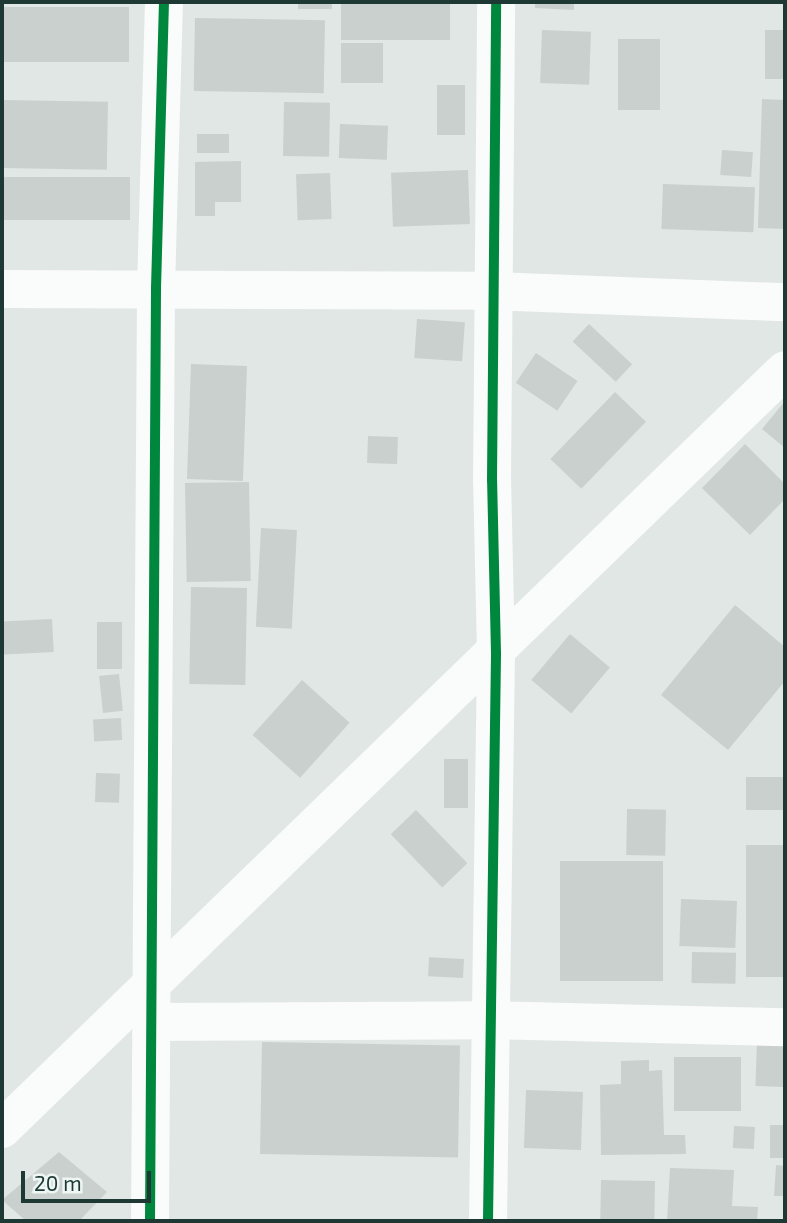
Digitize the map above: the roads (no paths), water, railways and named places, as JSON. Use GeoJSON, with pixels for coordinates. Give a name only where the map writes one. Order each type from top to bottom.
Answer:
{"type":"FeatureCollection","features":[{"type":"Feature","properties":{"kind":"street"},"geometry":{"type":"LineString","coordinates":[[150,1221],[156,288],[164,2]]}},
{"type":"Feature","properties":{"kind":"street"},"geometry":{"type":"LineString","coordinates":[[488,1221],[496,653],[492,291],[496,2]]}},
{"type":"Feature","properties":{"kind":"street"},"geometry":{"type":"LineString","coordinates":[[2,289],[492,291],[785,302]]}},
{"type":"Feature","properties":{"kind":"street"},"geometry":{"type":"LineString","coordinates":[[2,1129],[150,981],[496,653],[785,370]]}},
{"type":"Feature","properties":{"kind":"street"},"geometry":{"type":"LineString","coordinates":[[151,1022],[490,1020],[785,1027]]}}]}
